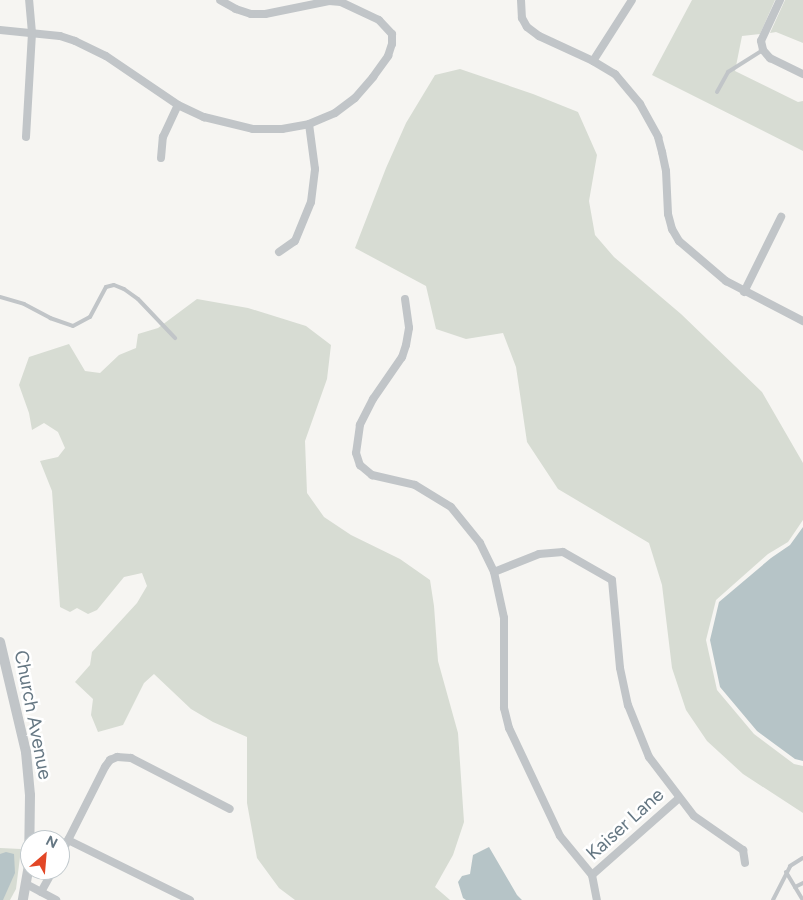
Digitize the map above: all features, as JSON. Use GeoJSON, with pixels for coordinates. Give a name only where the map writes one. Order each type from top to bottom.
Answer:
{"type":"FeatureCollection","features":[{"type":"Feature","properties":{"kind":"street"},"geometry":{"type":"LineString","coordinates":[[26,137],[32,33],[29,0]]}},
{"type":"Feature","properties":{"kind":"street"},"geometry":{"type":"LineString","coordinates":[[0,30],[60,36],[106,56],[178,105],[204,117],[253,129],[282,130],[309,124],[335,112],[349,103],[373,77],[388,56],[392,44],[392,34],[387,27],[355,7],[341,2],[329,2],[264,14],[252,14],[236,9],[220,0]]}},
{"type":"Feature","properties":{"kind":"street"},"geometry":{"type":"LineString","coordinates":[[522,0],[522,18],[528,27],[539,36],[593,61],[615,74],[628,87],[658,138],[666,171],[668,214],[672,229],[679,241],[726,282],[803,321]]}},
{"type":"Feature","properties":{"kind":"street"},"geometry":{"type":"LineString","coordinates":[[593,61],[632,0]]}},
{"type":"Feature","properties":{"kind":"street"},"geometry":{"type":"LineString","coordinates":[[780,0],[761,41],[763,50],[770,58],[803,74]]}},
{"type":"Feature","properties":{"kind":"street"},"geometry":{"type":"LineString","coordinates":[[161,158],[163,137],[178,105]]}},
{"type":"Feature","properties":{"kind":"street"},"geometry":{"type":"LineString","coordinates":[[278,252],[295,241],[311,202],[315,169],[309,124]]}},
{"type":"Feature","properties":{"kind":"street"},"geometry":{"type":"LineString","coordinates":[[744,292],[781,217]]}},
{"type":"Feature","properties":{"kind":"street"},"geometry":{"type":"LineString","coordinates":[[405,299],[409,328],[406,345],[402,357],[372,399],[360,426],[356,453],[360,465],[372,474],[416,485],[451,507],[480,543],[494,572],[504,618],[504,708],[509,728],[560,836],[592,875],[597,900]]}},
{"type":"Feature","properties":{"kind":"street"},"geometry":{"type":"LineString","coordinates":[[494,572],[539,554],[563,552],[612,580],[620,668],[628,705],[649,757],[694,816],[743,850],[745,863]]}},
{"type":"Feature","properties":{"kind":"street","name":"Church Avenue"},"geometry":{"type":"LineString","coordinates":[[0,642],[26,752],[30,795],[28,885],[24,900]]}},
{"type":"Feature","properties":{"kind":"street"},"geometry":{"type":"LineString","coordinates":[[70,836],[105,767],[110,760],[117,757],[131,758],[230,809]]}},
{"type":"Feature","properties":{"kind":"street","name":"Kaiser Lane"},"geometry":{"type":"LineString","coordinates":[[592,875],[679,798]]}},
{"type":"Feature","properties":{"kind":"street"},"geometry":{"type":"LineString","coordinates":[[70,841],[190,900]]}},
{"type":"Feature","properties":{"kind":"street"},"geometry":{"type":"LineString","coordinates":[[41,892],[48,880]]}},
{"type":"Feature","properties":{"kind":"street"},"geometry":{"type":"LineString","coordinates":[[28,885],[56,900]]}},
{"type":"Feature","properties":{"kind":"lane"},"geometry":{"type":"LineString","coordinates":[[717,92],[728,72],[763,50]]}},
{"type":"Feature","properties":{"kind":"lane"},"geometry":{"type":"LineString","coordinates":[[0,297],[24,304],[50,318],[73,326],[90,317],[106,287],[114,285],[124,289],[149,308],[175,338]]}},
{"type":"Feature","properties":{"kind":"lane"},"geometry":{"type":"LineString","coordinates":[[773,900],[790,866],[803,858]]}},
{"type":"Feature","properties":{"kind":"lane"},"geometry":{"type":"LineString","coordinates":[[786,872],[803,900]]}},
{"type":"Feature","properties":{"kind":"lane"},"geometry":{"type":"LineString","coordinates":[[795,888],[803,883]]}},
{"type":"Feature","properties":{"kind":"shaded area"},"geometry":{"type":"Polygon","coordinates":[[[692,0],[775,0],[760,34],[742,36],[735,71],[798,102],[803,101],[803,151],[652,75],[692,0]]]}},
{"type":"Feature","properties":{"kind":"shaded area"},"geometry":{"type":"Polygon","coordinates":[[[785,0],[803,0],[803,43],[776,32],[770,33],[785,0]]]}},
{"type":"Feature","properties":{"kind":"shaded area"},"geometry":{"type":"Polygon","coordinates":[[[460,69],[533,94],[578,112],[597,155],[589,201],[595,235],[614,257],[681,314],[762,392],[803,463],[803,520],[788,542],[768,554],[716,600],[706,640],[717,690],[754,734],[794,764],[803,766],[803,813],[743,774],[707,741],[686,710],[672,668],[662,585],[649,543],[558,489],[527,442],[516,367],[503,333],[466,339],[436,329],[426,286],[355,248],[386,168],[406,123],[435,75],[460,69]]]}},
{"type":"Feature","properties":{"kind":"shaded area"},"geometry":{"type":"Polygon","coordinates":[[[197,299],[248,308],[306,326],[331,345],[327,379],[305,441],[307,493],[324,517],[351,535],[400,559],[430,580],[438,661],[458,733],[464,822],[453,855],[435,887],[450,900],[295,900],[279,888],[257,858],[247,803],[247,737],[213,722],[191,709],[154,674],[144,683],[123,725],[98,732],[91,715],[93,699],[75,682],[90,665],[92,652],[137,603],[147,586],[142,573],[124,577],[97,610],[88,614],[77,608],[70,612],[60,607],[52,491],[40,461],[58,457],[65,448],[58,432],[44,423],[32,430],[29,413],[19,385],[29,357],[69,344],[85,371],[100,373],[119,355],[136,348],[138,334],[158,328],[197,299]]]}},
{"type":"Feature","properties":{"kind":"shaded area"},"geometry":{"type":"Polygon","coordinates":[[[803,527],[803,761],[795,759],[757,731],[720,687],[710,640],[719,602],[771,558],[790,545],[803,527]]]}},
{"type":"Feature","properties":{"kind":"shaded area"},"geometry":{"type":"Polygon","coordinates":[[[489,847],[517,895],[522,900],[466,900],[463,898],[458,882],[462,876],[470,874],[473,855],[489,847]]]}},
{"type":"Feature","properties":{"kind":"shaded area"},"geometry":{"type":"Polygon","coordinates":[[[0,848],[20,849],[16,889],[10,900],[0,900],[0,848]]]}},
{"type":"Feature","properties":{"kind":"shaded area"},"geometry":{"type":"Polygon","coordinates":[[[6,852],[14,854],[15,873],[3,900],[0,900],[0,854],[6,852]]]}}]}
